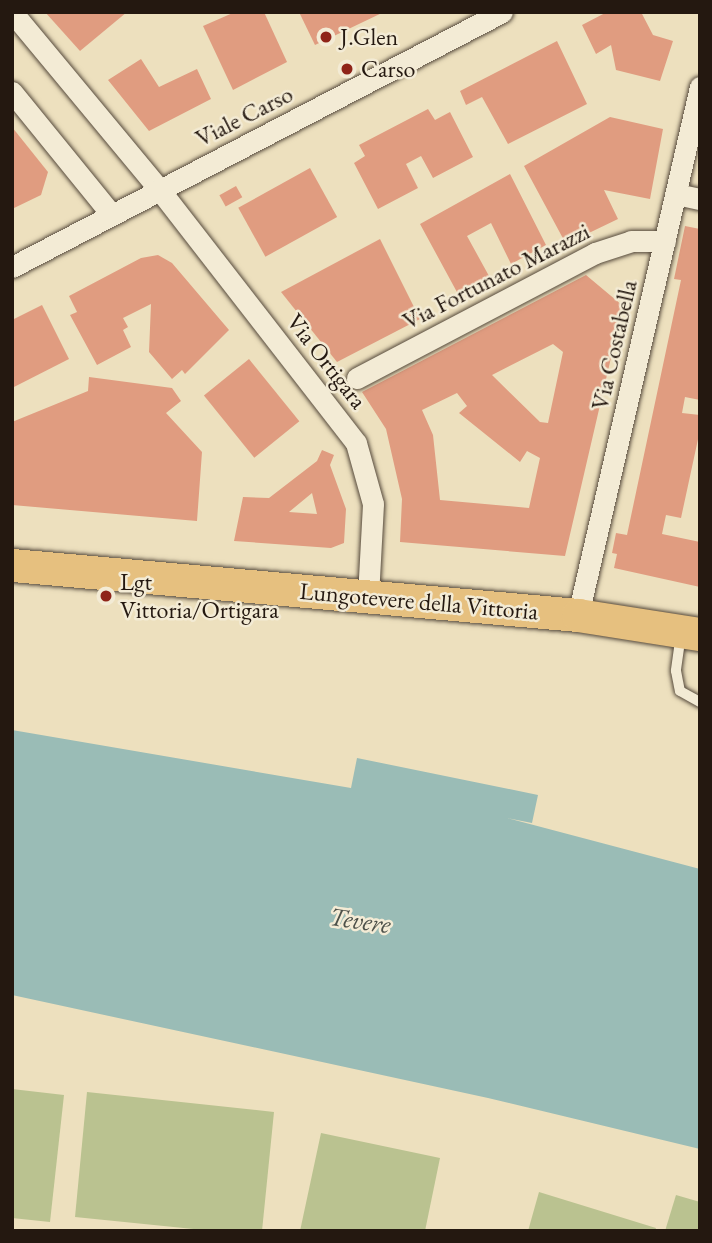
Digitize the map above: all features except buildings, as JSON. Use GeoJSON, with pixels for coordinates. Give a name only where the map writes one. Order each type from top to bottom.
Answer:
{"type":"FeatureCollection","features":[{"type":"Feature","properties":{"kind":"main road","name":"Lungotevere della Vittoria"},"geometry":{"type":"LineString","coordinates":[[12,565],[578,615],[691,633]]}},
{"type":"Feature","properties":{"kind":"street","name":"Via Ortigara"},"geometry":{"type":"LineString","coordinates":[[12,12],[159,189],[356,443],[373,504],[368,597]]}},
{"type":"Feature","properties":{"kind":"street","name":"Viale Carso"},"geometry":{"type":"LineString","coordinates":[[12,267],[502,12]]}},
{"type":"Feature","properties":{"kind":"street","name":"Via Costabella"},"geometry":{"type":"LineString","coordinates":[[578,615],[700,87]]}},
{"type":"Feature","properties":{"kind":"street"},"geometry":{"type":"LineString","coordinates":[[12,92],[111,214]]}},
{"type":"Feature","properties":{"kind":"street"},"geometry":{"type":"LineString","coordinates":[[676,194],[700,199]]}},
{"type":"Feature","properties":{"kind":"street","name":"Via Fortunato Marazzi"},"geometry":{"type":"LineString","coordinates":[[357,378],[595,253],[631,241],[665,241]]}},
{"type":"Feature","properties":{"kind":"lane"},"geometry":{"type":"LineString","coordinates":[[691,633],[676,671],[680,691],[700,702]]}},
{"type":"Feature","properties":{"kind":"green space"},"geometry":{"type":"Polygon","coordinates":[[[12,1089],[64,1095],[50,1222],[12,1218],[12,1089]]]}},
{"type":"Feature","properties":{"kind":"green space"},"geometry":{"type":"Polygon","coordinates":[[[87,1092],[274,1112],[262,1231],[213,1231],[75,1217],[87,1092]]]}},
{"type":"Feature","properties":{"kind":"green space"},"geometry":{"type":"Polygon","coordinates":[[[321,1133],[440,1158],[425,1231],[300,1231],[321,1133]]]}},
{"type":"Feature","properties":{"kind":"green space"},"geometry":{"type":"Polygon","coordinates":[[[539,1192],[656,1228],[655,1231],[528,1231],[539,1192]]]}},
{"type":"Feature","properties":{"kind":"green space"},"geometry":{"type":"Polygon","coordinates":[[[676,1195],[700,1202],[700,1231],[665,1231],[676,1195]]]}},
{"type":"Feature","properties":{"kind":"water","name":"Tevere"},"geometry":{"type":"Polygon","coordinates":[[[12,730],[351,788],[357,758],[538,795],[532,823],[507,818],[700,869],[700,1149],[488,1098],[12,995],[12,730]]]}},
{"type":"Feature","properties":{"kind":"place","name":"J.Glen"},"geometry":{"type":"Point","coordinates":[326,37]}},
{"type":"Feature","properties":{"kind":"place","name":"Carso"},"geometry":{"type":"Point","coordinates":[347,69]}},
{"type":"Feature","properties":{"kind":"place","name":"Lgt Vittoria/Ortigara"},"geometry":{"type":"Point","coordinates":[106,596]}}]}
